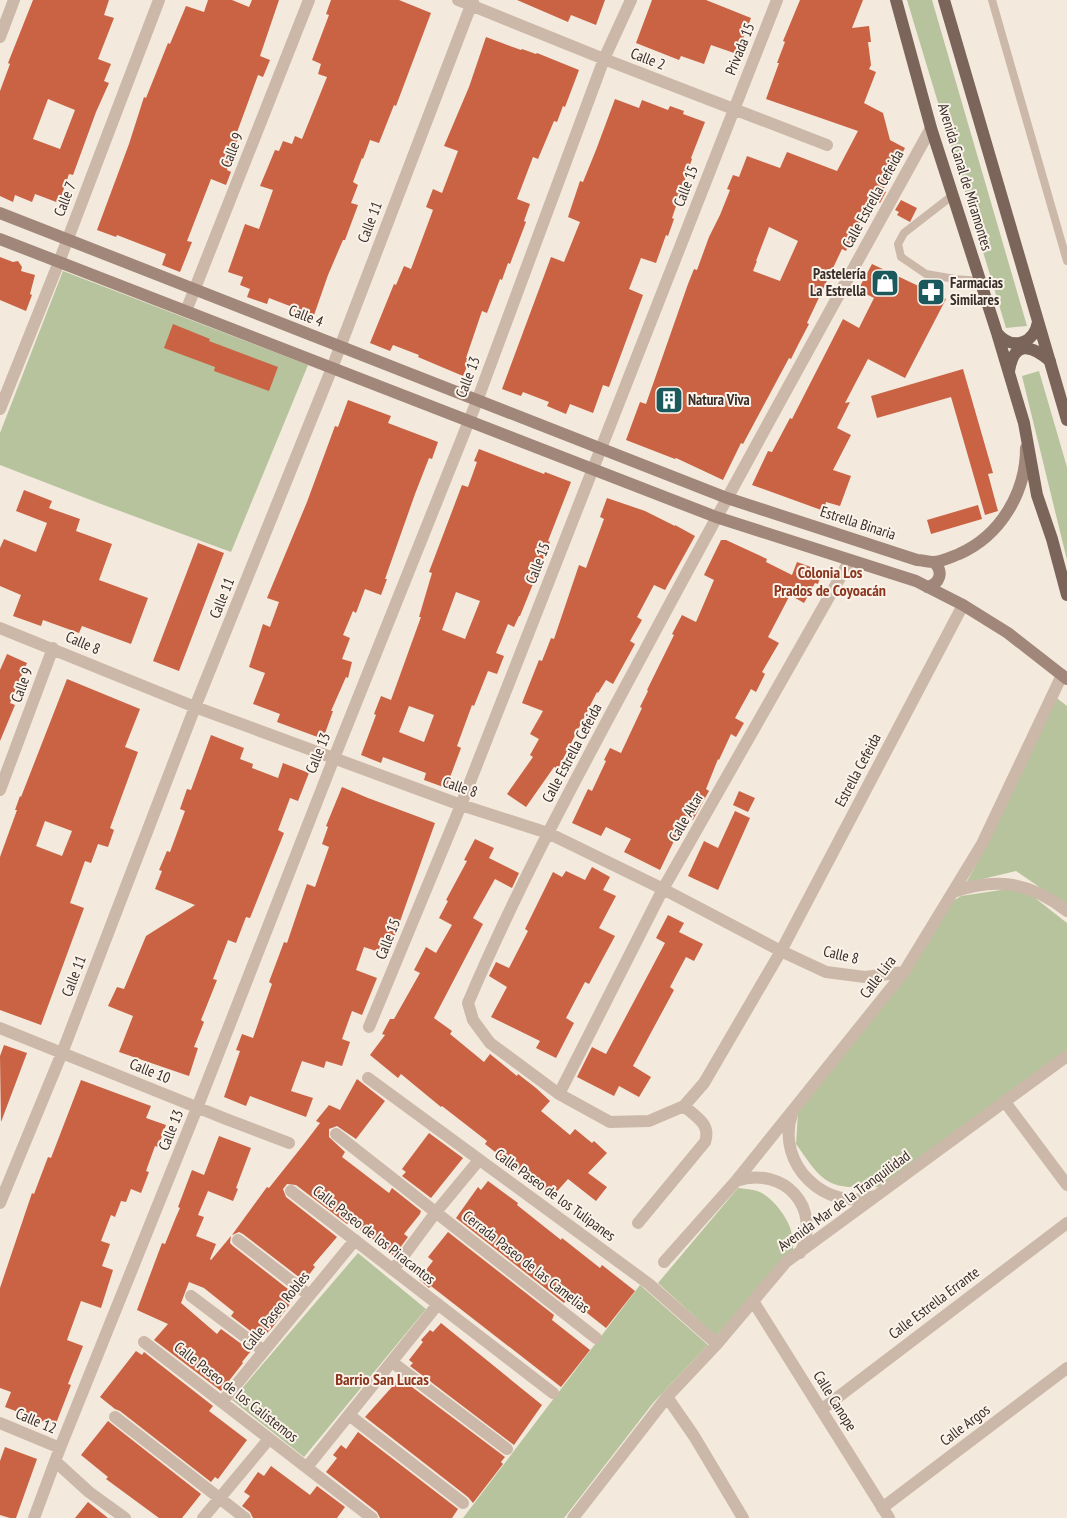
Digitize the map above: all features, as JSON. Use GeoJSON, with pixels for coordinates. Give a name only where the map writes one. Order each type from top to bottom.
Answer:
{"type":"FeatureCollection","features":[{"type":"Feature","properties":{"kind":"main road","name":"Avenida Canal de Miramontes"},"geometry":{"type":"LineString","coordinates":[[896,0],[931,128],[1024,423],[1037,495],[1052,539],[1067,595]]}},
{"type":"Feature","properties":{"kind":"main road","name":"Avenida Canal de Miramontes"},"geometry":{"type":"LineString","coordinates":[[944,0],[1067,420]]}},
{"type":"Feature","properties":{"kind":"main road"},"geometry":{"type":"LineString","coordinates":[[997,333],[1006,341],[1012,343],[1023,342],[1034,334],[1038,322]]}},
{"type":"Feature","properties":{"kind":"main road"},"geometry":{"type":"LineString","coordinates":[[1009,372],[1011,359],[1014,354],[1023,349],[1029,348],[1040,352],[1050,361]]}},
{"type":"Feature","properties":{"kind":"street"},"geometry":{"type":"LineString","coordinates":[[0,36],[14,0]]}},
{"type":"Feature","properties":{"kind":"street","name":"Calle 7"},"geometry":{"type":"LineString","coordinates":[[0,409],[59,262],[158,0]]}},
{"type":"Feature","properties":{"kind":"street","name":"Calle 9"},"geometry":{"type":"LineString","coordinates":[[186,311],[308,0]]}},
{"type":"Feature","properties":{"kind":"street","name":"Calle 2"},"geometry":{"type":"LineString","coordinates":[[458,0],[472,2],[604,59],[827,145]]}},
{"type":"Feature","properties":{"kind":"street","name":"Calle 13"},"geometry":{"type":"LineString","coordinates":[[34,1518],[60,1448],[477,401],[604,59],[631,0]]}},
{"type":"Feature","properties":{"kind":"street","name":"Privada 15"},"geometry":{"type":"LineString","coordinates":[[733,109],[776,0]]}},
{"type":"Feature","properties":{"kind":"street","name":"Calle 11"},"geometry":{"type":"LineString","coordinates":[[0,1203],[62,1053],[195,707],[332,368],[472,2]]}},
{"type":"Feature","properties":{"kind":"street","name":"Calle 15"},"geometry":{"type":"LineString","coordinates":[[369,1027],[461,805],[733,109]]}},
{"type":"Feature","properties":{"kind":"street","name":"Calle Estrella Cefeida"},"geometry":{"type":"LineString","coordinates":[[781,951],[704,1082],[684,1106],[649,1121],[610,1122],[558,1094],[490,1043],[473,1020],[468,1003],[487,959],[548,833],[716,517],[931,128]]}},
{"type":"Feature","properties":{"kind":"street","name":"Calle 4"},"geometry":{"type":"LineString","coordinates":[[0,213],[600,449]]}},
{"type":"Feature","properties":{"kind":"street"},"geometry":{"type":"LineString","coordinates":[[0,239],[716,517],[916,582],[963,605],[1008,633],[1065,677]]}},
{"type":"Feature","properties":{"kind":"street","name":"Estrella Binaria"},"geometry":{"type":"LineString","coordinates":[[600,449],[728,498],[917,560],[934,562],[950,558],[978,543],[991,533],[1011,506],[1019,491],[1024,475],[1026,440],[1024,423]]}},
{"type":"Feature","properties":{"kind":"street","name":"Calle Altar"},"geometry":{"type":"LineString","coordinates":[[558,1094],[663,889],[850,560]]}},
{"type":"Feature","properties":{"kind":"street"},"geometry":{"type":"LineString","coordinates":[[927,587],[937,582],[940,577],[940,571],[934,562]]}},
{"type":"Feature","properties":{"kind":"street","name":"Estrella Cefeida"},"geometry":{"type":"LineString","coordinates":[[781,951],[963,605]]}},
{"type":"Feature","properties":{"kind":"street","name":"Calle 8"},"geometry":{"type":"LineString","coordinates":[[0,628],[195,707],[461,805],[548,833],[826,972],[865,977],[904,972]]}},
{"type":"Feature","properties":{"kind":"street","name":"Calle 9"},"geometry":{"type":"LineString","coordinates":[[0,790],[53,648]]}},
{"type":"Feature","properties":{"kind":"street","name":"Calle Lira"},"geometry":{"type":"LineString","coordinates":[[664,1262],[736,1181],[904,972],[982,844],[1065,677]]}},
{"type":"Feature","properties":{"kind":"street"},"geometry":{"type":"LineString","coordinates":[[953,892],[982,884],[1013,884],[1042,894],[1067,911]]}},
{"type":"Feature","properties":{"kind":"street","name":"Calle 10"},"geometry":{"type":"LineString","coordinates":[[0,1028],[197,1108],[290,1143]]}},
{"type":"Feature","properties":{"kind":"street","name":"Avenida Mar de la Tranquilidad"},"geometry":{"type":"LineString","coordinates":[[573,1518],[667,1397],[717,1344],[786,1262],[800,1254],[1067,1056]]}},
{"type":"Feature","properties":{"kind":"street","name":"Calle Paseo de los Tulipanes"},"geometry":{"type":"LineString","coordinates":[[368,1078],[649,1284],[717,1344]]}},
{"type":"Feature","properties":{"kind":"street"},"geometry":{"type":"LineString","coordinates":[[1005,1102],[1067,1185]]}},
{"type":"Feature","properties":{"kind":"street"},"geometry":{"type":"LineString","coordinates":[[638,1223],[705,1142],[708,1134],[706,1126],[684,1106]]}},
{"type":"Feature","properties":{"kind":"street"},"geometry":{"type":"LineString","coordinates":[[793,1109],[790,1120],[789,1142],[795,1163],[808,1181],[827,1194],[844,1199],[861,1200],[883,1193]]}},
{"type":"Feature","properties":{"kind":"street","name":"Cerrada Paseo de las Camelias"},"geometry":{"type":"LineString","coordinates":[[336,1134],[596,1338]]}},
{"type":"Feature","properties":{"kind":"street"},"geometry":{"type":"LineString","coordinates":[[393,1270],[436,1212],[480,1160]]}},
{"type":"Feature","properties":{"kind":"street"},"geometry":{"type":"LineString","coordinates":[[736,1181],[758,1176],[769,1178],[779,1182],[796,1195],[802,1204],[807,1224],[805,1244],[800,1254]]}},
{"type":"Feature","properties":{"kind":"street","name":"Calle Paseo de los Piracantos"},"geometry":{"type":"LineString","coordinates":[[291,1192],[553,1393]]}},
{"type":"Feature","properties":{"kind":"street","name":"Calle Estrella Errante"},"geometry":{"type":"LineString","coordinates":[[821,1410],[1067,1223]]}},
{"type":"Feature","properties":{"kind":"street"},"geometry":{"type":"LineString","coordinates":[[238,1240],[310,1295]]}},
{"type":"Feature","properties":{"kind":"street","name":"Calle Paseo Robles"},"geometry":{"type":"LineString","coordinates":[[222,1402],[355,1240]]}},
{"type":"Feature","properties":{"kind":"street"},"geometry":{"type":"LineString","coordinates":[[191,1296],[264,1351]]}},
{"type":"Feature","properties":{"kind":"street","name":"Calle Canope"},"geometry":{"type":"LineString","coordinates":[[753,1301],[886,1513]]}},
{"type":"Feature","properties":{"kind":"street"},"geometry":{"type":"LineString","coordinates":[[307,1468],[438,1304]]}},
{"type":"Feature","properties":{"kind":"street","name":"Calle Paseo de los Calistemos"},"geometry":{"type":"LineString","coordinates":[[144,1342],[372,1518]]}},
{"type":"Feature","properties":{"kind":"street"},"geometry":{"type":"LineString","coordinates":[[392,1362],[507,1448]]}},
{"type":"Feature","properties":{"kind":"street","name":"Calle Argos"},"geometry":{"type":"LineString","coordinates":[[886,1513],[1067,1368]]}},
{"type":"Feature","properties":{"kind":"street"},"geometry":{"type":"LineString","coordinates":[[667,1397],[694,1436],[738,1516]]}},
{"type":"Feature","properties":{"kind":"street"},"geometry":{"type":"LineString","coordinates":[[349,1415],[463,1503]]}},
{"type":"Feature","properties":{"kind":"street"},"geometry":{"type":"LineString","coordinates":[[115,1417],[245,1518]]}},
{"type":"Feature","properties":{"kind":"street","name":"Calle 12"},"geometry":{"type":"LineString","coordinates":[[0,1423],[60,1448]]}},
{"type":"Feature","properties":{"kind":"street"},"geometry":{"type":"LineString","coordinates":[[203,1518],[269,1439]]}},
{"type":"Feature","properties":{"kind":"street"},"geometry":{"type":"LineString","coordinates":[[55,1461],[89,1492],[125,1518]]}},
{"type":"Feature","properties":{"kind":"lane"},"geometry":{"type":"LineString","coordinates":[[992,0],[1067,260]]}},
{"type":"Feature","properties":{"kind":"lane"},"geometry":{"type":"LineString","coordinates":[[953,195],[904,233],[898,244],[901,257],[926,274],[955,280],[980,281]]}},
{"type":"Feature","properties":{"kind":"green space"},"geometry":{"type":"Polygon","coordinates":[[[907,0],[932,0],[1027,326],[1006,328],[907,0]]]}},
{"type":"Feature","properties":{"kind":"green space"},"geometry":{"type":"Polygon","coordinates":[[[63,271],[308,365],[231,552],[0,465],[0,433],[63,271]]]}},
{"type":"Feature","properties":{"kind":"green space"},"geometry":{"type":"Polygon","coordinates":[[[1039,371],[1067,467],[1067,560],[1022,376],[1039,371]]]}},
{"type":"Feature","properties":{"kind":"green space"},"geometry":{"type":"Polygon","coordinates":[[[1054,696],[1067,706],[1067,906],[1016,871],[966,883],[990,839],[1054,696]]]}},
{"type":"Feature","properties":{"kind":"green space"},"geometry":{"type":"Polygon","coordinates":[[[1014,888],[1030,894],[1067,923],[1067,1051],[882,1187],[845,1187],[828,1181],[812,1167],[796,1144],[798,1113],[950,903],[961,896],[1014,888]]]}},
{"type":"Feature","properties":{"kind":"green space"},"geometry":{"type":"Polygon","coordinates":[[[738,1188],[762,1193],[777,1206],[791,1229],[793,1251],[716,1336],[658,1283],[738,1188]]]}},
{"type":"Feature","properties":{"kind":"green space"},"geometry":{"type":"Polygon","coordinates":[[[358,1253],[426,1309],[304,1457],[232,1400],[358,1253]]]}},
{"type":"Feature","properties":{"kind":"green space"},"geometry":{"type":"Polygon","coordinates":[[[640,1285],[708,1345],[653,1403],[564,1518],[463,1518],[640,1285]]]}},
{"type":"Feature","properties":{"kind":"building"},"geometry":{"type":"Polygon","coordinates":[[[33,0],[109,0],[104,15],[114,18],[98,59],[111,64],[104,81],[109,83],[96,112],[73,175],[69,174],[59,203],[35,194],[32,202],[15,195],[13,202],[0,196],[0,91],[10,64],[8,63],[33,0]],[[48,99],[33,139],[60,149],[75,110],[48,99]]]}},
{"type":"Feature","properties":{"kind":"building"},"geometry":{"type":"Polygon","coordinates":[[[208,0],[232,0],[249,7],[252,0],[279,0],[260,56],[270,60],[263,77],[258,75],[236,135],[239,136],[227,170],[231,172],[226,185],[211,179],[187,241],[192,242],[180,272],[162,265],[166,254],[117,235],[116,237],[97,230],[129,144],[144,97],[146,98],[168,43],[170,44],[186,6],[204,12],[208,0]]]}},
{"type":"Feature","properties":{"kind":"building"},"geometry":{"type":"Polygon","coordinates":[[[331,0],[399,0],[431,13],[396,106],[394,105],[379,143],[370,140],[362,158],[353,182],[358,185],[351,203],[358,205],[345,240],[343,240],[328,275],[313,318],[294,311],[295,308],[269,298],[267,304],[247,297],[250,289],[240,285],[243,277],[228,272],[245,224],[259,229],[273,190],[260,186],[275,150],[279,151],[283,141],[292,144],[295,136],[302,139],[327,77],[318,74],[321,64],[312,60],[329,15],[326,14],[331,0]]]}},
{"type":"Feature","properties":{"kind":"building"},"geometry":{"type":"Polygon","coordinates":[[[517,0],[605,0],[596,25],[571,15],[568,22],[517,0]]]}},
{"type":"Feature","properties":{"kind":"building"},"geometry":{"type":"Polygon","coordinates":[[[652,0],[706,0],[751,18],[737,54],[711,45],[704,64],[681,56],[679,60],[636,43],[652,0]]]}},
{"type":"Feature","properties":{"kind":"building"},"geometry":{"type":"Polygon","coordinates":[[[800,0],[863,0],[852,28],[869,26],[871,42],[868,42],[871,65],[869,69],[876,72],[864,103],[883,113],[890,140],[905,148],[883,190],[886,192],[880,203],[872,199],[846,251],[842,249],[807,323],[809,324],[791,359],[789,358],[743,444],[741,443],[723,480],[676,458],[626,440],[640,402],[646,404],[688,284],[694,269],[697,270],[730,190],[727,189],[733,175],[739,177],[747,156],[780,168],[787,152],[837,171],[858,131],[766,99],[779,63],[777,63],[785,42],[783,41],[800,0]],[[769,227],[753,271],[780,281],[798,241],[769,227]]]}},
{"type":"Feature","properties":{"kind":"building"},"geometry":{"type":"Polygon","coordinates":[[[486,37],[521,50],[537,53],[579,70],[565,107],[563,106],[557,122],[554,121],[538,159],[533,157],[517,199],[530,204],[524,221],[526,222],[510,264],[508,263],[502,280],[500,279],[487,313],[482,311],[466,358],[470,359],[463,376],[393,345],[390,351],[370,343],[394,284],[396,285],[404,266],[411,269],[433,210],[426,207],[433,189],[442,193],[458,151],[444,146],[469,87],[486,37]]]}},
{"type":"Feature","properties":{"kind":"building"},"geometry":{"type":"Polygon","coordinates":[[[615,99],[639,108],[642,100],[668,110],[670,106],[684,111],[683,114],[705,122],[691,158],[672,218],[674,219],[656,263],[641,258],[629,289],[643,295],[609,387],[603,385],[593,413],[570,404],[566,414],[547,406],[549,402],[523,392],[521,396],[502,389],[551,257],[564,262],[580,222],[568,217],[580,181],[583,182],[615,99]]]}},
{"type":"Feature","properties":{"kind":"building"},"geometry":{"type":"Polygon","coordinates":[[[901,200],[917,208],[910,222],[897,215],[899,212],[895,210],[901,200]]]}},
{"type":"Feature","properties":{"kind":"building"},"geometry":{"type":"Polygon","coordinates":[[[0,257],[13,262],[18,261],[22,267],[21,271],[35,275],[30,294],[32,295],[26,311],[0,300],[0,257]]]}},
{"type":"Feature","properties":{"kind":"building"},"geometry":{"type":"Polygon","coordinates":[[[872,264],[946,299],[905,378],[868,359],[845,403],[850,402],[837,428],[851,435],[833,470],[851,476],[840,506],[826,502],[824,511],[752,485],[768,451],[772,452],[790,418],[792,419],[843,319],[859,328],[874,298],[858,290],[872,264]]]}},
{"type":"Feature","properties":{"kind":"building"},"geometry":{"type":"Polygon","coordinates":[[[173,324],[210,339],[209,341],[278,367],[269,391],[214,371],[215,367],[164,348],[173,324]]]}},
{"type":"Feature","properties":{"kind":"building"},"geometry":{"type":"Polygon","coordinates":[[[963,369],[993,473],[988,474],[998,511],[985,515],[951,397],[877,418],[871,396],[963,369]]]}},
{"type":"Feature","properties":{"kind":"building"},"geometry":{"type":"Polygon","coordinates":[[[348,400],[391,416],[388,423],[438,442],[432,459],[429,458],[415,494],[381,595],[365,589],[356,613],[353,611],[343,635],[350,638],[342,659],[352,662],[348,678],[346,677],[331,711],[333,711],[323,739],[277,722],[280,714],[253,704],[265,673],[249,667],[263,624],[270,627],[279,602],[267,598],[307,502],[335,426],[338,427],[348,400]]]}},
{"type":"Feature","properties":{"kind":"building"},"geometry":{"type":"Polygon","coordinates":[[[479,449],[544,474],[545,472],[571,482],[548,541],[550,542],[520,616],[514,627],[508,624],[496,653],[504,656],[497,674],[488,671],[474,706],[472,705],[457,746],[461,748],[446,788],[424,780],[426,773],[383,757],[381,763],[361,755],[381,696],[391,700],[421,617],[419,617],[432,573],[429,572],[462,485],[468,487],[477,462],[474,461],[479,449]],[[456,592],[442,630],[465,639],[480,601],[456,592]],[[409,706],[399,732],[424,742],[434,715],[409,706]]]}},
{"type":"Feature","properties":{"kind":"building"},"geometry":{"type":"Polygon","coordinates":[[[24,490],[52,501],[49,508],[80,519],[76,531],[112,544],[99,580],[148,598],[131,644],[82,626],[79,633],[43,620],[41,626],[13,616],[21,595],[0,586],[0,548],[4,539],[36,552],[47,523],[16,511],[24,490]]]}},
{"type":"Feature","properties":{"kind":"building"},"geometry":{"type":"Polygon","coordinates":[[[607,498],[645,511],[695,536],[665,590],[654,585],[637,617],[642,620],[630,641],[635,644],[613,684],[606,680],[597,692],[558,769],[554,767],[526,807],[507,794],[533,757],[530,755],[539,739],[530,734],[543,711],[522,703],[539,660],[542,661],[551,638],[554,639],[579,565],[586,568],[604,519],[600,517],[607,498]]]}},
{"type":"Feature","properties":{"kind":"building"},"geometry":{"type":"Polygon","coordinates":[[[978,505],[982,519],[931,534],[927,520],[978,505]]]}},
{"type":"Feature","properties":{"kind":"building"},"geometry":{"type":"Polygon","coordinates":[[[721,540],[726,540],[767,559],[766,562],[792,575],[797,562],[822,571],[818,584],[815,583],[804,603],[790,595],[768,637],[779,643],[762,672],[765,674],[756,692],[751,689],[735,718],[744,723],[736,737],[731,734],[706,789],[709,791],[693,820],[686,816],[660,870],[624,852],[631,839],[606,827],[601,836],[572,823],[588,789],[592,791],[610,748],[621,753],[642,708],[640,707],[647,690],[682,615],[696,622],[714,580],[704,575],[721,540]]]}},
{"type":"Feature","properties":{"kind":"building"},"geometry":{"type":"Polygon","coordinates":[[[198,543],[224,553],[179,671],[153,661],[198,543]]]}},
{"type":"Feature","properties":{"kind":"building"},"geometry":{"type":"Polygon","coordinates":[[[7,654],[27,663],[10,703],[15,705],[0,741],[0,670],[7,654]]]}},
{"type":"Feature","properties":{"kind":"building"},"geometry":{"type":"Polygon","coordinates":[[[67,679],[140,709],[125,747],[138,752],[110,828],[114,830],[108,847],[98,844],[91,863],[85,861],[70,903],[84,908],[41,1025],[0,1010],[0,857],[67,679]],[[45,821],[36,846],[62,856],[72,831],[45,821]]]}},
{"type":"Feature","properties":{"kind":"building"},"geometry":{"type":"Polygon","coordinates":[[[211,735],[244,748],[240,759],[253,764],[252,768],[278,778],[283,763],[309,773],[298,801],[290,798],[278,830],[284,833],[250,918],[246,917],[236,943],[228,940],[213,979],[217,980],[201,1020],[204,1022],[194,1047],[198,1048],[189,1076],[119,1052],[133,1016],[108,1006],[117,987],[124,989],[146,936],[195,905],[155,889],[162,871],[159,870],[167,851],[170,852],[185,811],[180,809],[187,789],[191,790],[211,735]]]}},
{"type":"Feature","properties":{"kind":"building"},"geometry":{"type":"Polygon","coordinates":[[[342,787],[435,823],[388,955],[364,947],[356,970],[377,978],[362,1015],[352,1011],[342,1039],[350,1042],[342,1066],[326,1061],[324,1068],[302,1061],[291,1091],[313,1098],[306,1117],[250,1096],[246,1106],[224,1097],[240,1051],[236,1050],[242,1034],[253,1038],[272,984],[269,982],[284,942],[287,943],[307,884],[315,887],[329,847],[322,844],[328,827],[326,826],[342,787]]]}},
{"type":"Feature","properties":{"kind":"building"},"geometry":{"type":"Polygon","coordinates":[[[739,791],[755,798],[748,812],[733,805],[739,791]]]}},
{"type":"Feature","properties":{"kind":"building"},"geometry":{"type":"Polygon","coordinates":[[[735,811],[750,818],[718,890],[688,876],[704,841],[718,848],[735,811]]]}},
{"type":"Feature","properties":{"kind":"building"},"geometry":{"type":"Polygon","coordinates":[[[475,839],[494,848],[489,858],[519,873],[512,888],[495,879],[473,918],[483,924],[434,1018],[452,1031],[450,1034],[484,1062],[490,1054],[517,1076],[518,1074],[536,1088],[550,1101],[541,1111],[570,1135],[575,1129],[592,1143],[594,1141],[607,1153],[588,1173],[607,1187],[596,1201],[568,1179],[552,1197],[485,1144],[487,1141],[401,1074],[398,1078],[370,1055],[385,1035],[382,1034],[390,1019],[394,1019],[420,973],[414,970],[426,947],[436,953],[452,925],[439,918],[448,901],[446,900],[467,861],[464,860],[475,839]]]}},
{"type":"Feature","properties":{"kind":"building"},"geometry":{"type":"Polygon","coordinates":[[[592,867],[610,877],[603,890],[616,896],[599,928],[615,936],[589,984],[585,982],[566,1018],[574,1023],[556,1058],[536,1048],[540,1041],[491,1017],[507,987],[489,976],[496,962],[509,968],[528,931],[525,929],[553,872],[562,877],[566,871],[585,880],[592,867]]]}},
{"type":"Feature","properties":{"kind":"building"},"geometry":{"type":"Polygon","coordinates":[[[668,915],[684,923],[679,932],[703,944],[694,961],[686,957],[670,987],[674,990],[633,1066],[651,1077],[639,1097],[619,1086],[614,1096],[577,1077],[592,1047],[606,1054],[665,943],[656,938],[668,915]]]}},
{"type":"Feature","properties":{"kind":"building"},"geometry":{"type":"Polygon","coordinates":[[[4,1045],[27,1053],[1,1122],[0,1056],[4,1045]]]}},
{"type":"Feature","properties":{"kind":"building"},"geometry":{"type":"Polygon","coordinates":[[[357,1079],[385,1101],[356,1139],[337,1126],[329,1129],[329,1137],[345,1152],[342,1157],[389,1193],[392,1188],[421,1211],[404,1234],[408,1237],[394,1256],[352,1223],[349,1222],[347,1224],[296,1185],[287,1184],[283,1189],[286,1197],[337,1237],[313,1265],[315,1267],[304,1281],[243,1234],[239,1232],[232,1235],[267,1187],[269,1188],[320,1123],[316,1121],[329,1105],[340,1110],[357,1079]]]}},
{"type":"Feature","properties":{"kind":"building"},"geometry":{"type":"Polygon","coordinates":[[[81,1080],[151,1106],[146,1118],[166,1125],[158,1147],[155,1146],[146,1171],[149,1172],[141,1193],[131,1189],[126,1202],[121,1201],[115,1217],[111,1215],[101,1241],[110,1244],[102,1266],[113,1270],[101,1308],[81,1301],[67,1340],[83,1346],[68,1384],[71,1385],[55,1426],[5,1407],[11,1392],[0,1388],[0,1288],[32,1193],[34,1194],[48,1157],[51,1158],[81,1080]]]}},
{"type":"Feature","properties":{"kind":"building"},"geometry":{"type":"Polygon","coordinates":[[[429,1133],[463,1158],[431,1198],[402,1176],[406,1172],[402,1169],[429,1133]]]}},
{"type":"Feature","properties":{"kind":"building"},"geometry":{"type":"Polygon","coordinates":[[[219,1136],[251,1148],[233,1201],[208,1191],[198,1215],[204,1217],[196,1236],[216,1244],[211,1260],[231,1236],[230,1243],[233,1246],[293,1293],[290,1296],[294,1299],[261,1339],[231,1316],[234,1312],[204,1288],[189,1282],[181,1303],[217,1334],[221,1329],[251,1351],[221,1391],[154,1340],[168,1324],[137,1310],[162,1243],[165,1244],[180,1208],[178,1207],[192,1170],[204,1175],[219,1136]]]}},
{"type":"Feature","properties":{"kind":"building"},"geometry":{"type":"Polygon","coordinates":[[[488,1181],[518,1203],[517,1205],[561,1240],[562,1238],[600,1268],[602,1265],[635,1291],[606,1328],[568,1298],[564,1303],[456,1218],[478,1187],[481,1190],[488,1181]]]}},
{"type":"Feature","properties":{"kind":"building"},"geometry":{"type":"Polygon","coordinates":[[[448,1232],[554,1315],[552,1320],[590,1350],[561,1387],[431,1286],[429,1288],[419,1279],[433,1261],[428,1257],[448,1232]]]}},
{"type":"Feature","properties":{"kind":"building"},"geometry":{"type":"Polygon","coordinates":[[[441,1323],[542,1405],[514,1445],[410,1366],[413,1363],[409,1360],[423,1342],[421,1340],[430,1330],[433,1332],[441,1323]]]}},
{"type":"Feature","properties":{"kind":"building"},"geometry":{"type":"Polygon","coordinates":[[[136,1351],[142,1355],[144,1352],[213,1406],[209,1411],[247,1440],[218,1479],[215,1477],[211,1482],[100,1397],[136,1351]]]}},
{"type":"Feature","properties":{"kind":"building"},"geometry":{"type":"Polygon","coordinates":[[[400,1378],[505,1457],[501,1462],[503,1464],[473,1503],[468,1497],[365,1417],[400,1378]]]}},
{"type":"Feature","properties":{"kind":"building"},"geometry":{"type":"Polygon","coordinates":[[[108,1421],[201,1494],[182,1518],[159,1518],[106,1479],[108,1477],[81,1455],[108,1421]]]}},
{"type":"Feature","properties":{"kind":"building"},"geometry":{"type":"Polygon","coordinates":[[[358,1432],[458,1509],[452,1518],[380,1518],[377,1512],[326,1472],[337,1458],[333,1455],[341,1445],[346,1449],[358,1432]]]}},
{"type":"Feature","properties":{"kind":"building"},"geometry":{"type":"Polygon","coordinates":[[[5,1447],[37,1459],[16,1518],[0,1515],[0,1461],[5,1447]]]}},
{"type":"Feature","properties":{"kind":"building"},"geometry":{"type":"Polygon","coordinates":[[[271,1466],[310,1495],[317,1486],[345,1507],[337,1518],[253,1518],[250,1512],[242,1506],[250,1496],[244,1492],[258,1472],[264,1476],[271,1466]]]}},
{"type":"Feature","properties":{"kind":"building"},"geometry":{"type":"Polygon","coordinates":[[[88,1502],[108,1518],[75,1518],[88,1502]]]}},
{"type":"Feature","properties":{"kind":"place","name":"Pastelería La Estrella"},"geometry":{"type":"Point","coordinates":[885,283]}},
{"type":"Feature","properties":{"kind":"place","name":"Farmacias Similares"},"geometry":{"type":"Point","coordinates":[931,292]}},
{"type":"Feature","properties":{"kind":"place","name":"Natura Viva"},"geometry":{"type":"Point","coordinates":[669,400]}},
{"type":"Feature","properties":{"kind":"district","name":"Colonia Los Prados de Coyoacán"},"geometry":{"type":"Point","coordinates":[830,581]}},
{"type":"Feature","properties":{"kind":"district","name":"Barrio San Lucas"},"geometry":{"type":"Point","coordinates":[382,1379]}}]}
